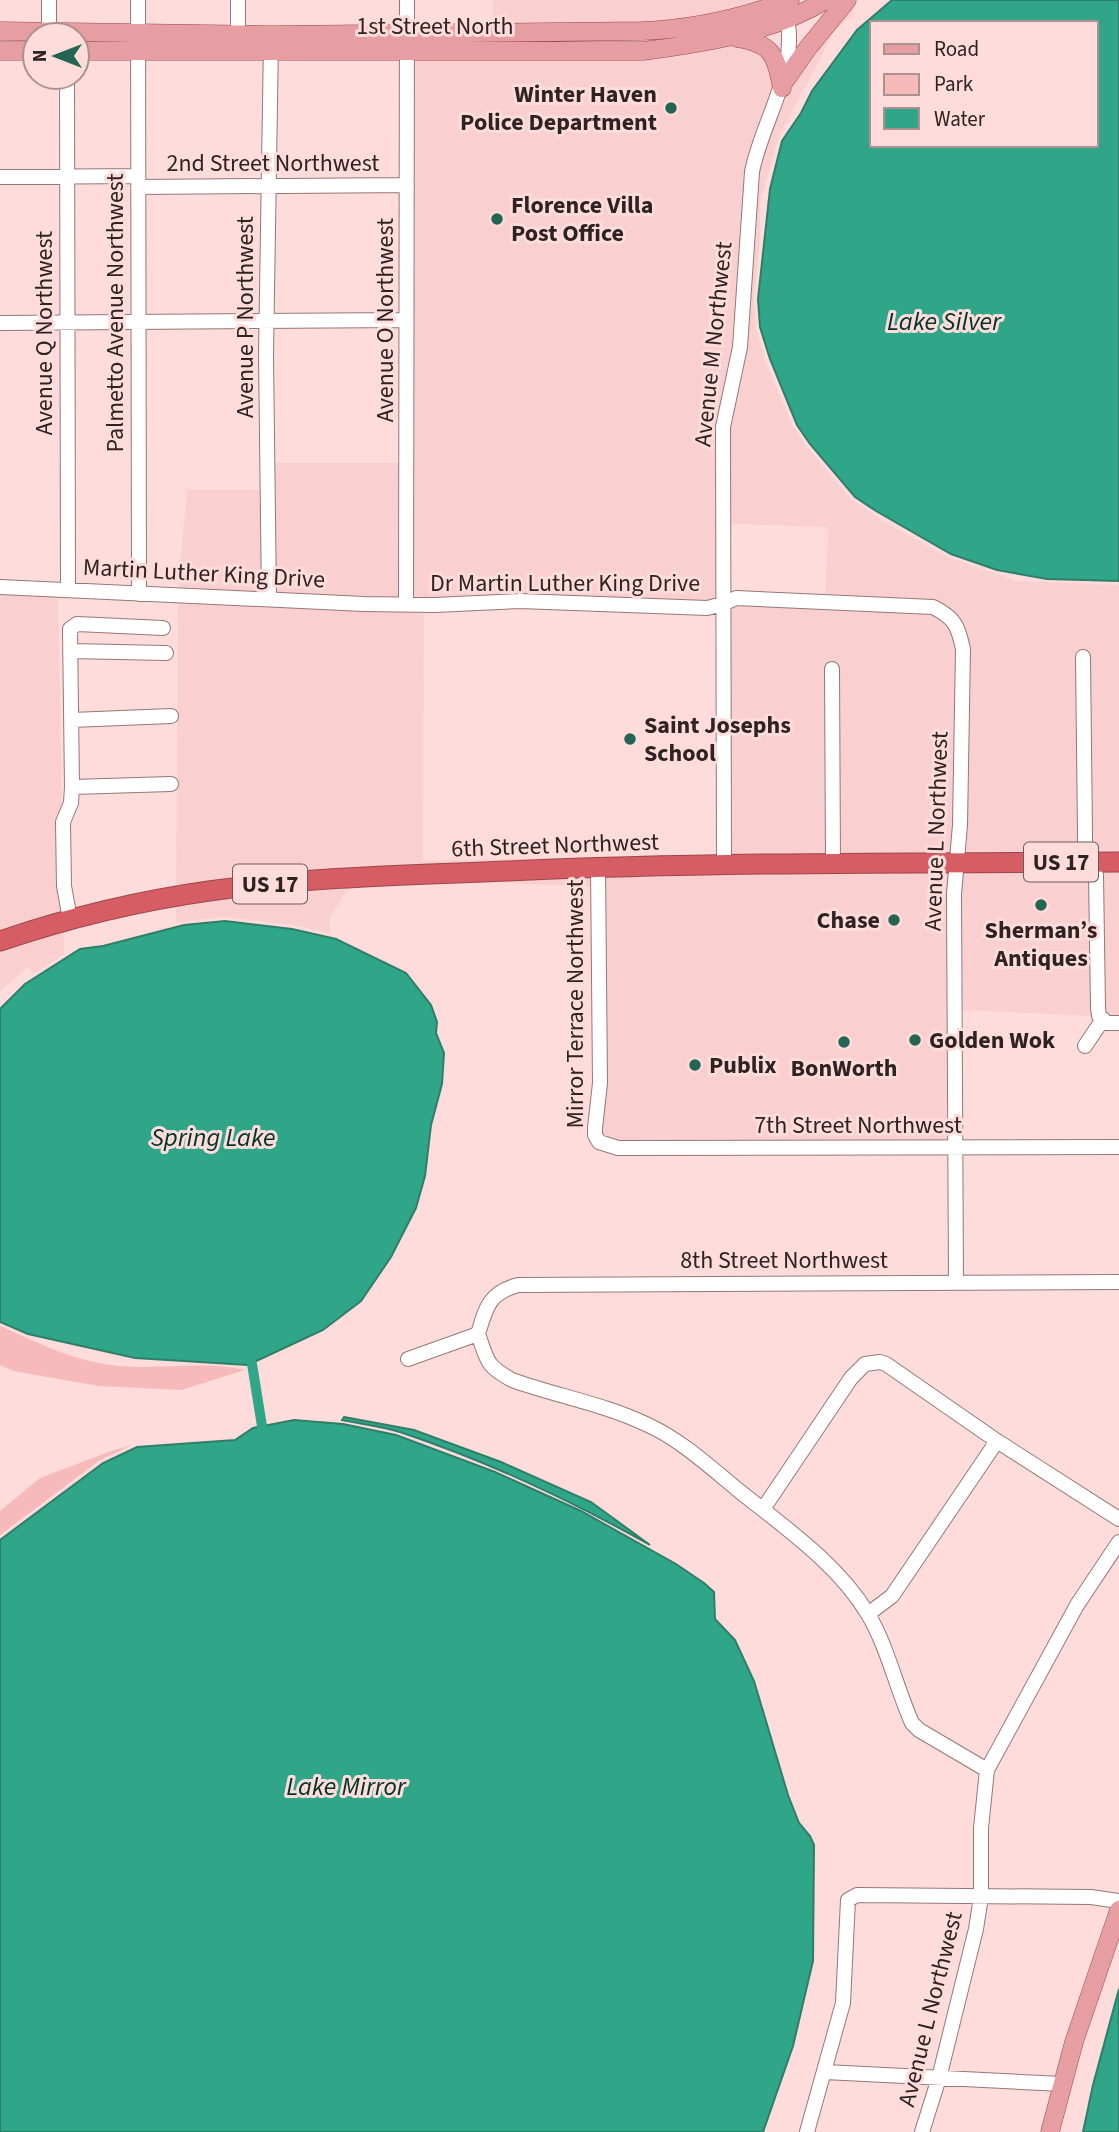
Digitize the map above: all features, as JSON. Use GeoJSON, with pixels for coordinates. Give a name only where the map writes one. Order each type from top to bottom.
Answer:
{"type":"FeatureCollection","features":[{"type":"Feature","properties":{"kind":"highway","name":"6th Street Northwest"},"geometry":{"type":"LineString","coordinates":[[0,941],[70,919],[172,897],[256,885],[598,866],[1119,862]]}},
{"type":"Feature","properties":{"kind":"main road"},"geometry":{"type":"LineString","coordinates":[[784,7],[826,0]]}},
{"type":"Feature","properties":{"kind":"main road"},"geometry":{"type":"LineString","coordinates":[[783,85],[814,40],[848,0]]}},
{"type":"Feature","properties":{"kind":"main road","name":"1st Street North"},"geometry":{"type":"LineString","coordinates":[[91,36],[137,41],[271,43],[733,37],[784,7]]}},
{"type":"Feature","properties":{"kind":"main road","name":"1st Street North"},"geometry":{"type":"LineString","coordinates":[[671,39],[729,20],[784,7]]}},
{"type":"Feature","properties":{"kind":"main road","name":"1st Street North"},"geometry":{"type":"LineString","coordinates":[[0,31],[21,32]]}},
{"type":"Feature","properties":{"kind":"main road"},"geometry":{"type":"LineString","coordinates":[[733,37],[748,39],[767,47],[778,66],[783,85]]}},
{"type":"Feature","properties":{"kind":"main road","name":"1st Street North"},"geometry":{"type":"LineString","coordinates":[[91,49],[137,41]]}},
{"type":"Feature","properties":{"kind":"main road"},"geometry":{"type":"LineString","coordinates":[[0,51],[21,51]]}},
{"type":"Feature","properties":{"kind":"main road"},"geometry":{"type":"LineString","coordinates":[[1050,2132],[1089,1993],[1119,1910]]}},
{"type":"Feature","properties":{"kind":"street"},"geometry":{"type":"LineString","coordinates":[[49,0],[55,21]]}},
{"type":"Feature","properties":{"kind":"street","name":"Palmetto Avenue Northwest"},"geometry":{"type":"LineString","coordinates":[[138,0],[139,594]]}},
{"type":"Feature","properties":{"kind":"street"},"geometry":{"type":"LineString","coordinates":[[238,0],[238,42]]}},
{"type":"Feature","properties":{"kind":"street","name":"Avenue O Northwest"},"geometry":{"type":"LineString","coordinates":[[406,605],[407,0]]}},
{"type":"Feature","properties":{"kind":"street","name":"Avenue M Northwest"},"geometry":{"type":"LineString","coordinates":[[723,865],[723,427],[740,347],[752,172],[758,144],[783,85],[788,52],[784,7]]}},
{"type":"Feature","properties":{"kind":"street","name":"Avenue P Northwest"},"geometry":{"type":"LineString","coordinates":[[270,599],[267,321],[271,43]]}},
{"type":"Feature","properties":{"kind":"street","name":"Avenue Q Northwest"},"geometry":{"type":"LineString","coordinates":[[67,91],[68,590]]}},
{"type":"Feature","properties":{"kind":"street","name":"2nd Street Northwest"},"geometry":{"type":"LineString","coordinates":[[0,177],[66,177],[269,186],[407,185]]}},
{"type":"Feature","properties":{"kind":"street"},"geometry":{"type":"LineString","coordinates":[[0,323],[406,320]]}},
{"type":"Feature","properties":{"kind":"street","name":"Martin Luther King Drive"},"geometry":{"type":"LineString","coordinates":[[0,587],[406,605]]}},
{"type":"Feature","properties":{"kind":"street","name":"Avenue L Northwest"},"geometry":{"type":"LineString","coordinates":[[723,604],[736,598],[933,607],[945,613],[957,625],[963,649],[960,825],[954,894],[956,1282]]}},
{"type":"Feature","properties":{"kind":"street","name":"Dr Martin Luther King Drive"},"geometry":{"type":"LineString","coordinates":[[406,605],[497,601],[707,608],[723,604]]}},
{"type":"Feature","properties":{"kind":"street"},"geometry":{"type":"LineString","coordinates":[[70,919],[64,886],[63,822],[71,803],[72,787],[70,629],[78,624],[163,628]]}},
{"type":"Feature","properties":{"kind":"street"},"geometry":{"type":"LineString","coordinates":[[70,652],[166,653]]}},
{"type":"Feature","properties":{"kind":"street"},"geometry":{"type":"LineString","coordinates":[[1083,657],[1085,849],[1096,875],[1098,1009],[1099,1016],[1106,1023],[1119,1023]]}},
{"type":"Feature","properties":{"kind":"street"},"geometry":{"type":"LineString","coordinates":[[832,669],[833,864]]}},
{"type":"Feature","properties":{"kind":"street"},"geometry":{"type":"LineString","coordinates":[[72,720],[171,716]]}},
{"type":"Feature","properties":{"kind":"street"},"geometry":{"type":"LineString","coordinates":[[72,787],[171,784]]}},
{"type":"Feature","properties":{"kind":"street","name":"Mirror Terrace Northwest"},"geometry":{"type":"LineString","coordinates":[[598,866],[600,1083],[595,1128],[599,1142]]}},
{"type":"Feature","properties":{"kind":"street"},"geometry":{"type":"LineString","coordinates":[[1086,1046],[1103,1019]]}},
{"type":"Feature","properties":{"kind":"street","name":"7th Street Northwest"},"geometry":{"type":"LineString","coordinates":[[599,1142],[618,1148],[1119,1147]]}},
{"type":"Feature","properties":{"kind":"street","name":"8th Street Northwest"},"geometry":{"type":"LineString","coordinates":[[478,1334],[487,1305],[493,1297],[518,1285],[1119,1282]]}},
{"type":"Feature","properties":{"kind":"street"},"geometry":{"type":"LineString","coordinates":[[408,1359],[478,1334],[492,1368],[512,1380],[632,1418],[667,1435],[763,1509],[823,1560],[868,1614],[883,1645],[912,1723],[919,1730],[987,1770],[1072,1615],[1119,1542]]}},
{"type":"Feature","properties":{"kind":"street"},"geometry":{"type":"LineString","coordinates":[[763,1509],[850,1378],[865,1364],[880,1362],[1119,1519]]}},
{"type":"Feature","properties":{"kind":"street"},"geometry":{"type":"LineString","coordinates":[[868,1614],[892,1596],[997,1440]]}},
{"type":"Feature","properties":{"kind":"street","name":"Avenue L Northwest"},"geometry":{"type":"LineString","coordinates":[[922,2132],[939,2078],[976,1929],[981,1897],[981,1828],[987,1770]]}},
{"type":"Feature","properties":{"kind":"street"},"geometry":{"type":"LineString","coordinates":[[807,2132],[843,2003],[848,1900],[857,1895],[1091,1897],[1119,1901]]}},
{"type":"Feature","properties":{"kind":"street"},"geometry":{"type":"LineString","coordinates":[[825,2072],[1062,2084]]}},
{"type":"Feature","properties":{"kind":"shaded area"},"geometry":{"type":"Polygon","coordinates":[[[493,0],[776,0],[697,22],[493,29],[493,0]]]}},
{"type":"Feature","properties":{"kind":"shaded area"},"geometry":{"type":"Polygon","coordinates":[[[852,2],[853,14],[834,32],[778,139],[760,204],[760,241],[754,298],[756,327],[765,361],[793,426],[806,446],[851,499],[884,522],[950,558],[1017,581],[1119,585],[1119,857],[1094,857],[1091,848],[1088,652],[1078,653],[1083,857],[963,858],[969,649],[949,610],[825,597],[828,531],[825,527],[728,524],[729,414],[745,357],[760,158],[787,88],[852,2]]]}},
{"type":"Feature","properties":{"kind":"shaded area"},"geometry":{"type":"Polygon","coordinates":[[[734,42],[763,50],[776,87],[746,171],[718,600],[706,603],[411,600],[413,55],[734,42]]]}},
{"type":"Feature","properties":{"kind":"shaded area"},"geometry":{"type":"Polygon","coordinates":[[[260,463],[264,594],[178,590],[187,490],[260,490],[260,463]]]}},
{"type":"Feature","properties":{"kind":"shaded area"},"geometry":{"type":"Polygon","coordinates":[[[273,463],[402,463],[401,600],[275,595],[273,463]]]}},
{"type":"Feature","properties":{"kind":"shaded area"},"geometry":{"type":"Polygon","coordinates":[[[0,592],[58,594],[64,916],[0,936],[0,592]]]}},
{"type":"Feature","properties":{"kind":"shaded area"},"geometry":{"type":"Polygon","coordinates":[[[178,600],[424,610],[423,861],[552,858],[642,861],[176,892],[178,600]]]}},
{"type":"Feature","properties":{"kind":"shaded area"},"geometry":{"type":"Polygon","coordinates":[[[737,603],[932,612],[953,628],[958,649],[952,859],[838,860],[836,664],[826,665],[828,860],[729,861],[729,608],[737,603]]]}},
{"type":"Feature","properties":{"kind":"shaded area"},"geometry":{"type":"Polygon","coordinates":[[[1119,866],[1119,1017],[1109,1017],[1104,1014],[1098,867],[1119,866]]]}},
{"type":"Feature","properties":{"kind":"shaded area"},"geometry":{"type":"Polygon","coordinates":[[[1086,867],[1091,876],[1094,1016],[960,1010],[962,868],[1086,867]]]}},
{"type":"Feature","properties":{"kind":"shaded area"},"geometry":{"type":"Polygon","coordinates":[[[951,868],[949,1144],[619,1143],[603,1138],[600,1128],[605,871],[951,868]]]}},
{"type":"Feature","properties":{"kind":"shaded area"},"geometry":{"type":"Polygon","coordinates":[[[594,871],[594,887],[427,879],[594,871]]]}},
{"type":"Feature","properties":{"kind":"shaded area"},"geometry":{"type":"Polygon","coordinates":[[[354,885],[343,896],[330,918],[330,933],[294,925],[225,917],[176,922],[176,901],[354,885]]]}},
{"type":"Feature","properties":{"kind":"shaded area"},"geometry":{"type":"Polygon","coordinates":[[[64,926],[64,954],[33,974],[28,967],[0,991],[0,946],[64,926]]]}},
{"type":"Feature","properties":{"kind":"green space"},"geometry":{"type":"Polygon","coordinates":[[[0,1326],[54,1350],[97,1363],[127,1367],[212,1366],[245,1370],[181,1390],[99,1386],[13,1371],[0,1365],[0,1326]]]}},
{"type":"Feature","properties":{"kind":"green space"},"geometry":{"type":"Polygon","coordinates":[[[130,1446],[100,1460],[0,1535],[0,1511],[40,1478],[130,1446]]]}},
{"type":"Feature","properties":{"kind":"water","name":"Lake Silver"},"geometry":{"type":"Polygon","coordinates":[[[892,0],[1119,0],[1119,581],[1047,579],[997,570],[951,554],[855,497],[797,425],[760,327],[758,299],[770,189],[782,141],[812,91],[857,30],[892,0]]]}},
{"type":"Feature","properties":{"kind":"water","name":"Spring Lake"},"geometry":{"type":"Polygon","coordinates":[[[225,921],[292,929],[336,939],[406,973],[431,1005],[437,1022],[436,1033],[444,1053],[442,1084],[431,1125],[425,1176],[416,1208],[391,1257],[361,1301],[323,1330],[248,1365],[135,1358],[28,1334],[0,1322],[0,1009],[25,984],[80,949],[103,946],[184,925],[225,921]]]}},
{"type":"Feature","properties":{"kind":"water"},"geometry":{"type":"Polygon","coordinates":[[[344,1417],[414,1430],[501,1462],[591,1502],[650,1545],[559,1497],[496,1469],[400,1432],[342,1420],[344,1417]]]}},
{"type":"Feature","properties":{"kind":"water","name":"Lake Mirror"},"geometry":{"type":"Polygon","coordinates":[[[294,1420],[343,1424],[396,1435],[495,1472],[581,1511],[676,1564],[714,1592],[715,1619],[735,1640],[754,1681],[788,1795],[799,1823],[814,1845],[813,1961],[793,2046],[763,2132],[0,2132],[0,1540],[103,1463],[137,1447],[235,1440],[253,1428],[294,1420]]]}},
{"type":"Feature","properties":{"kind":"water"},"geometry":{"type":"Polygon","coordinates":[[[1119,1989],[1119,2132],[1083,2132],[1093,2085],[1119,1989]]]}},
{"type":"Feature","properties":{"kind":"waterway"},"geometry":{"type":"LineString","coordinates":[[252,1364],[262,1426]]}},
{"type":"Feature","properties":{"kind":"place","name":"Winter Haven Police Department"},"geometry":{"type":"Point","coordinates":[671,108]}},
{"type":"Feature","properties":{"kind":"place","name":"Florence Villa Post Office"},"geometry":{"type":"Point","coordinates":[497,219]}},
{"type":"Feature","properties":{"kind":"place","name":"Saint Josephs School"},"geometry":{"type":"Point","coordinates":[630,739]}},
{"type":"Feature","properties":{"kind":"place","name":"Sherman’s Antiques"},"geometry":{"type":"Point","coordinates":[1041,905]}},
{"type":"Feature","properties":{"kind":"place","name":"Chase"},"geometry":{"type":"Point","coordinates":[894,920]}},
{"type":"Feature","properties":{"kind":"place","name":"Golden Wok"},"geometry":{"type":"Point","coordinates":[915,1040]}},
{"type":"Feature","properties":{"kind":"place","name":"BonWorth"},"geometry":{"type":"Point","coordinates":[844,1042]}},
{"type":"Feature","properties":{"kind":"place","name":"Publix"},"geometry":{"type":"Point","coordinates":[695,1065]}}]}
